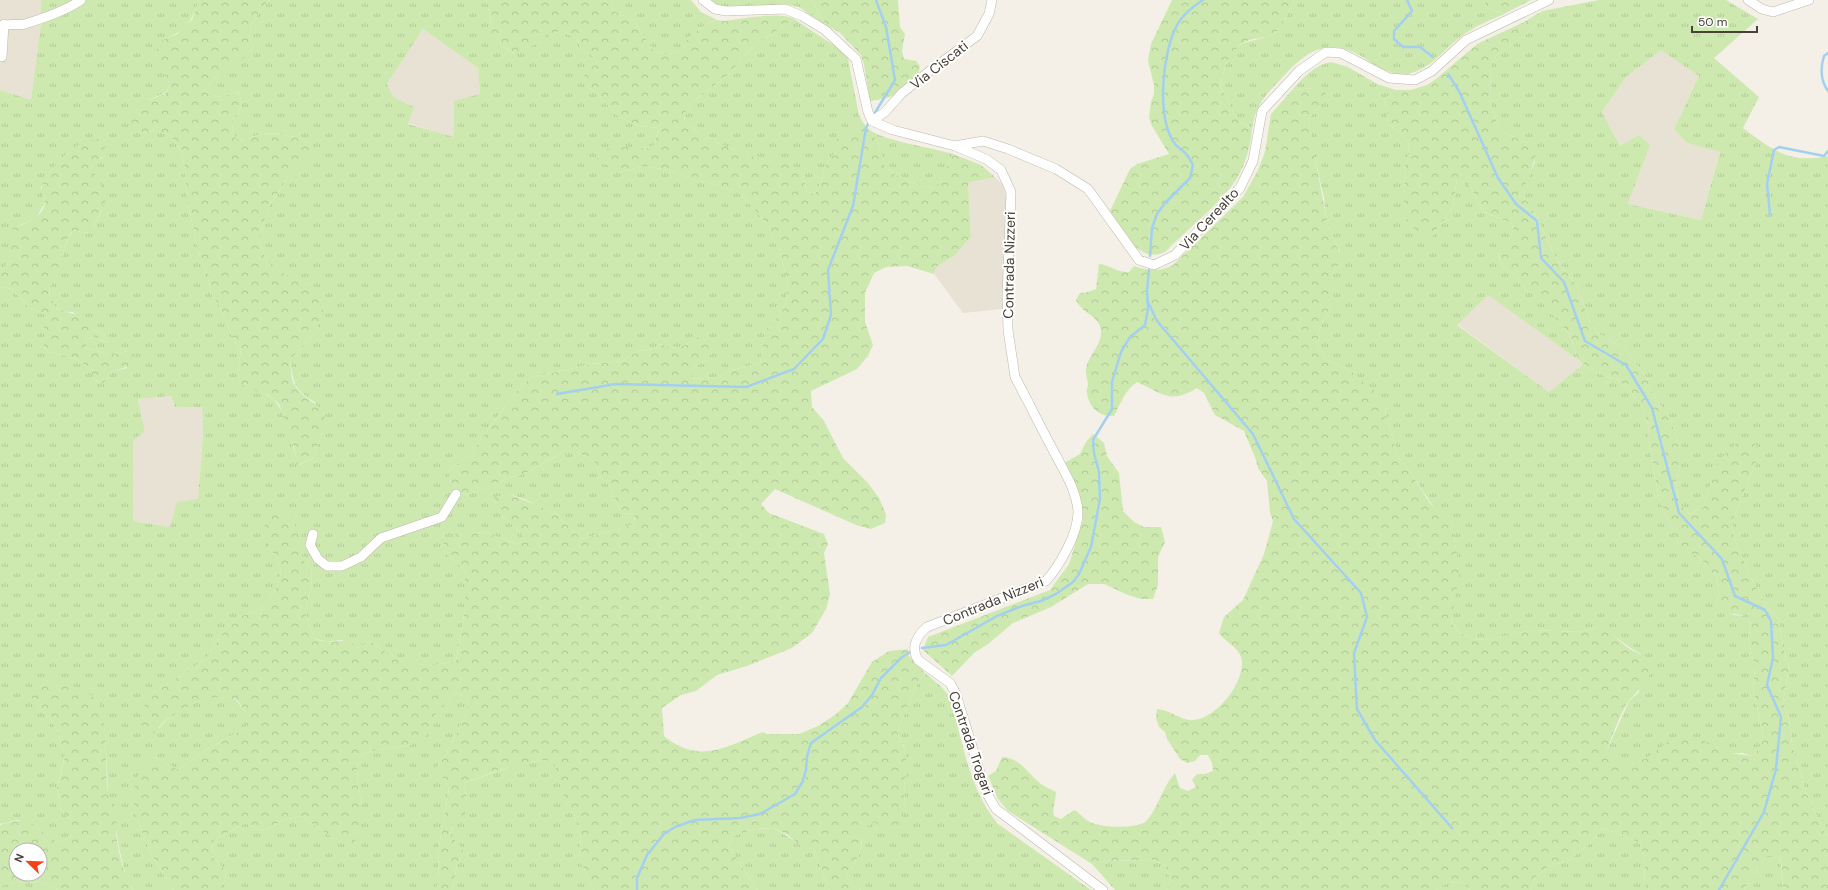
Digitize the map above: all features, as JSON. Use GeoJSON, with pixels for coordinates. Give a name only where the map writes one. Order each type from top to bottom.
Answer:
{"type":"FeatureCollection","features":[{"type":"Feature","properties":{"kind":"street"},"geometry":{"type":"LineString","coordinates":[[2,57],[2,26],[23,24],[41,18],[81,0]]}},
{"type":"Feature","properties":{"kind":"street"},"geometry":{"type":"LineString","coordinates":[[703,0],[715,9],[726,11],[785,9],[802,16],[825,30],[856,59],[872,119]]}},
{"type":"Feature","properties":{"kind":"street","name":"Via Ciscati"},"geometry":{"type":"LineString","coordinates":[[872,119],[882,114],[902,94],[931,70],[977,36],[989,14],[992,0]]}},
{"type":"Feature","properties":{"kind":"street","name":"Via Cerealto"},"geometry":{"type":"LineString","coordinates":[[955,146],[983,141],[1008,149],[1056,169],[1088,189],[1139,260],[1154,265],[1175,255],[1240,188],[1253,161],[1262,111],[1299,71],[1326,52],[1341,54],[1389,78],[1415,80],[1432,71],[1466,40],[1549,0]]}},
{"type":"Feature","properties":{"kind":"street"},"geometry":{"type":"LineString","coordinates":[[1748,0],[1773,12],[1809,0]]}},
{"type":"Feature","properties":{"kind":"street","name":"Contrada Nizzeri"},"geometry":{"type":"LineString","coordinates":[[872,119],[955,146],[986,159],[1001,170],[1011,192],[1007,297],[1008,330],[1015,377],[1069,481],[1076,501],[1078,513],[1077,523],[1067,548],[1057,568],[1046,581],[927,628],[922,632]]}},
{"type":"Feature","properties":{"kind":"street"},"geometry":{"type":"LineString","coordinates":[[312,534],[310,545],[318,560],[327,566],[342,566],[361,557],[381,538],[442,517],[456,494]]}},
{"type":"Feature","properties":{"kind":"street","name":"Contrada Trogari"},"geometry":{"type":"LineString","coordinates":[[922,632],[915,644],[915,655],[918,660],[950,683],[956,694],[986,792],[996,809],[1103,890]]}},
{"type":"Feature","properties":{"kind":"shaded area"},"geometry":{"type":"Polygon","coordinates":[[[0,0],[41,0],[41,23],[31,101],[0,90],[0,0]]]}},
{"type":"Feature","properties":{"kind":"shaded area"},"geometry":{"type":"Polygon","coordinates":[[[423,29],[478,68],[480,94],[455,138],[408,123],[414,107],[392,97],[387,84],[423,29]]]}},
{"type":"Feature","properties":{"kind":"shaded area"},"geometry":{"type":"Polygon","coordinates":[[[1661,49],[1699,76],[1674,129],[1687,143],[1720,151],[1701,220],[1628,204],[1650,145],[1620,146],[1602,112],[1626,77],[1661,49]]]}},
{"type":"Feature","properties":{"kind":"shaded area"},"geometry":{"type":"Polygon","coordinates":[[[995,177],[1003,185],[1007,198],[1003,309],[963,313],[934,274],[936,267],[954,256],[971,237],[968,183],[995,177]]]}},
{"type":"Feature","properties":{"kind":"shaded area"},"geometry":{"type":"Polygon","coordinates":[[[1488,294],[1584,364],[1549,392],[1457,324],[1488,294]]]}},
{"type":"Feature","properties":{"kind":"shaded area"},"geometry":{"type":"Polygon","coordinates":[[[171,396],[175,407],[202,407],[203,434],[198,500],[170,527],[133,521],[133,441],[145,431],[138,399],[171,396]]]}},
{"type":"Feature","properties":{"kind":"green space"},"geometry":{"type":"Polygon","coordinates":[[[41,0],[199,0],[187,25],[178,33],[163,40],[162,70],[170,85],[165,93],[148,100],[139,134],[156,130],[171,136],[181,151],[185,168],[187,200],[199,254],[207,273],[211,293],[221,309],[233,339],[241,349],[238,372],[241,384],[267,395],[274,400],[279,407],[288,426],[298,465],[312,459],[324,429],[315,402],[302,393],[296,385],[292,375],[290,360],[316,332],[311,285],[277,271],[268,263],[262,251],[259,236],[269,207],[289,175],[296,168],[310,143],[276,133],[263,134],[248,139],[236,139],[232,125],[234,118],[242,105],[239,92],[217,97],[204,91],[220,71],[236,64],[254,47],[250,38],[250,31],[260,11],[270,0],[486,0],[491,13],[490,27],[501,46],[514,53],[541,42],[545,35],[562,31],[577,39],[581,50],[592,55],[597,62],[592,68],[586,86],[596,92],[619,117],[639,126],[659,128],[654,145],[646,149],[619,172],[645,166],[668,170],[692,179],[718,185],[741,194],[766,223],[779,249],[788,282],[786,303],[781,313],[765,331],[760,363],[732,370],[720,377],[690,379],[695,366],[707,360],[698,337],[681,346],[672,347],[661,344],[649,350],[638,351],[622,361],[591,364],[530,378],[515,393],[468,457],[448,470],[451,483],[464,495],[524,474],[562,453],[579,453],[596,463],[600,476],[610,486],[621,513],[634,514],[635,524],[582,539],[557,515],[524,499],[509,494],[498,511],[520,532],[526,541],[517,544],[487,533],[475,532],[443,551],[465,571],[465,609],[456,661],[435,665],[421,665],[398,658],[383,650],[371,641],[358,648],[342,640],[326,642],[314,638],[305,613],[312,582],[311,568],[303,560],[301,552],[268,547],[278,559],[281,571],[278,584],[268,603],[255,612],[241,616],[225,630],[205,660],[151,694],[159,729],[164,722],[178,711],[195,703],[213,698],[223,697],[236,700],[246,713],[246,727],[198,755],[179,770],[154,757],[137,819],[150,852],[173,890],[133,890],[127,881],[116,830],[115,806],[108,794],[105,733],[102,715],[96,700],[46,680],[39,708],[51,719],[65,755],[57,788],[61,809],[72,822],[72,835],[59,844],[18,820],[0,823],[0,287],[5,287],[13,291],[29,307],[44,314],[44,346],[48,352],[69,357],[84,363],[94,378],[103,384],[112,371],[127,368],[128,351],[112,355],[87,348],[85,340],[93,336],[108,343],[105,335],[90,328],[73,312],[59,310],[50,299],[49,293],[51,282],[59,266],[70,236],[75,230],[83,233],[91,232],[102,210],[91,167],[96,161],[103,157],[67,153],[50,172],[41,187],[45,203],[36,218],[14,228],[9,261],[4,268],[0,269],[0,90],[31,100],[41,23],[41,0]],[[423,29],[387,84],[393,97],[414,107],[408,124],[454,137],[454,101],[480,94],[478,68],[423,29]],[[171,396],[138,399],[145,431],[133,441],[133,521],[170,527],[177,502],[198,499],[203,434],[202,407],[175,407],[171,396]]]}},
{"type":"Feature","properties":{"kind":"green space"},"geometry":{"type":"Polygon","coordinates":[[[199,0],[270,0],[260,11],[250,31],[250,38],[254,47],[236,65],[220,71],[204,91],[217,97],[239,92],[242,105],[234,118],[232,125],[236,139],[248,139],[263,134],[276,133],[310,143],[309,159],[289,175],[269,207],[259,236],[262,251],[268,263],[278,271],[311,285],[324,313],[316,332],[290,360],[292,380],[296,387],[303,395],[325,412],[324,429],[312,459],[297,465],[294,447],[279,404],[268,395],[241,385],[238,372],[241,349],[233,339],[221,309],[211,293],[207,273],[199,254],[187,200],[185,168],[181,151],[171,136],[156,130],[139,134],[130,129],[135,109],[148,100],[165,94],[170,85],[162,70],[156,51],[163,40],[177,34],[192,20],[199,0]]]}},
{"type":"Feature","properties":{"kind":"green space"},"geometry":{"type":"Polygon","coordinates":[[[486,0],[604,0],[616,12],[633,20],[654,51],[668,55],[682,49],[689,37],[705,25],[717,20],[724,21],[770,16],[788,17],[794,19],[751,48],[729,74],[694,101],[686,110],[684,122],[706,137],[750,156],[778,163],[791,164],[803,176],[807,192],[815,194],[822,180],[824,167],[837,150],[837,136],[866,127],[878,142],[884,165],[894,174],[922,186],[937,188],[953,154],[981,165],[995,177],[968,183],[971,237],[954,256],[936,267],[934,274],[907,266],[886,267],[874,273],[865,293],[865,322],[873,345],[868,356],[857,369],[811,391],[812,407],[824,421],[843,458],[868,483],[879,498],[886,514],[885,523],[871,529],[856,525],[775,489],[761,504],[769,513],[824,534],[828,544],[824,553],[830,594],[826,609],[812,633],[792,648],[747,666],[717,675],[696,691],[681,695],[662,708],[664,736],[677,745],[689,750],[701,751],[724,748],[763,732],[767,734],[799,734],[818,726],[835,715],[848,703],[872,662],[889,651],[908,649],[909,656],[925,673],[918,682],[897,732],[906,752],[904,789],[905,806],[900,827],[888,832],[875,822],[862,829],[861,849],[857,859],[846,875],[852,885],[861,890],[829,890],[815,850],[800,845],[788,835],[773,828],[755,829],[733,836],[729,847],[757,890],[594,890],[579,859],[581,839],[574,814],[565,800],[554,762],[534,761],[522,763],[464,783],[467,802],[465,814],[453,821],[450,835],[464,851],[457,865],[452,890],[436,890],[438,884],[439,846],[449,789],[437,768],[446,754],[468,710],[466,698],[457,692],[435,715],[426,736],[410,745],[372,751],[357,758],[358,785],[362,805],[360,828],[353,847],[341,843],[301,816],[284,820],[263,831],[245,823],[213,841],[212,856],[227,872],[222,890],[173,890],[150,852],[137,819],[133,798],[136,779],[142,766],[154,757],[179,770],[198,755],[246,727],[246,713],[237,700],[223,697],[206,699],[178,712],[166,720],[153,733],[142,731],[140,713],[151,694],[205,660],[225,630],[241,616],[255,612],[268,603],[278,584],[281,571],[278,559],[268,547],[262,531],[270,515],[282,513],[293,519],[299,536],[303,560],[311,568],[312,582],[305,613],[314,638],[325,642],[346,641],[358,648],[371,641],[397,658],[413,663],[434,665],[456,661],[465,609],[465,571],[443,551],[444,540],[458,533],[475,532],[487,533],[517,544],[526,541],[520,532],[498,511],[494,497],[509,494],[539,506],[557,515],[582,539],[635,524],[634,514],[621,513],[610,486],[600,476],[596,463],[579,453],[562,453],[524,474],[464,495],[451,483],[448,470],[468,457],[515,393],[530,378],[591,364],[622,361],[638,351],[649,350],[661,344],[672,347],[681,346],[698,337],[710,340],[714,349],[707,360],[695,366],[690,379],[720,377],[732,370],[760,363],[765,331],[781,313],[786,303],[788,282],[779,249],[766,223],[741,194],[718,185],[692,179],[668,170],[645,166],[619,172],[596,161],[601,151],[616,146],[646,149],[654,145],[659,128],[639,126],[619,117],[596,92],[586,86],[583,77],[597,62],[592,55],[581,50],[577,39],[562,31],[546,35],[541,42],[515,53],[501,46],[492,38],[490,27],[491,13],[486,0]]]}},
{"type":"Feature","properties":{"kind":"green space"},"geometry":{"type":"Polygon","coordinates":[[[604,0],[691,0],[701,12],[717,20],[705,25],[689,37],[682,49],[668,55],[654,51],[633,20],[616,12],[604,0]]]}},
{"type":"Feature","properties":{"kind":"green space"},"geometry":{"type":"Polygon","coordinates":[[[705,0],[811,0],[827,26],[799,7],[789,5],[723,7],[705,0]]]}},
{"type":"Feature","properties":{"kind":"green space"},"geometry":{"type":"Polygon","coordinates":[[[811,0],[898,0],[900,27],[905,34],[902,51],[904,59],[916,61],[920,66],[917,80],[895,95],[870,101],[861,55],[839,32],[827,26],[811,0]]]}},
{"type":"Feature","properties":{"kind":"green space"},"geometry":{"type":"Polygon","coordinates":[[[1172,0],[1294,0],[1285,20],[1275,33],[1247,41],[1241,45],[1228,60],[1223,73],[1220,87],[1230,103],[1234,115],[1239,121],[1252,129],[1248,152],[1243,167],[1236,180],[1224,195],[1165,252],[1155,255],[1139,249],[1132,243],[1110,211],[1130,169],[1137,164],[1169,154],[1152,126],[1149,118],[1151,102],[1154,94],[1154,85],[1148,61],[1151,44],[1172,0]]]}},
{"type":"Feature","properties":{"kind":"green space"},"geometry":{"type":"Polygon","coordinates":[[[1294,0],[1484,0],[1487,8],[1504,14],[1461,36],[1433,62],[1425,67],[1404,75],[1383,69],[1355,53],[1343,49],[1333,47],[1314,51],[1298,62],[1266,95],[1256,113],[1252,129],[1239,121],[1234,115],[1230,103],[1220,87],[1225,67],[1231,53],[1238,46],[1275,33],[1285,20],[1294,0]]]}},
{"type":"Feature","properties":{"kind":"green space"},"geometry":{"type":"Polygon","coordinates":[[[1484,0],[1531,0],[1504,14],[1487,8],[1484,0]]]}},
{"type":"Feature","properties":{"kind":"green space"},"geometry":{"type":"Polygon","coordinates":[[[1599,0],[1726,0],[1758,19],[1714,58],[1759,97],[1743,128],[1763,143],[1782,153],[1803,158],[1828,156],[1828,836],[1825,834],[1806,792],[1792,744],[1789,720],[1783,702],[1789,668],[1783,647],[1779,620],[1765,604],[1753,582],[1734,538],[1732,522],[1758,457],[1712,481],[1703,508],[1690,514],[1679,503],[1676,480],[1680,465],[1680,448],[1674,429],[1666,413],[1654,396],[1647,378],[1625,349],[1597,333],[1589,320],[1577,286],[1554,255],[1529,203],[1519,195],[1535,162],[1528,143],[1500,131],[1490,102],[1491,65],[1496,56],[1525,35],[1537,22],[1542,11],[1599,0]],[[1661,50],[1626,77],[1602,112],[1620,146],[1639,135],[1650,145],[1628,204],[1701,220],[1720,152],[1687,143],[1674,129],[1699,76],[1661,50]]]}},
{"type":"Feature","properties":{"kind":"green space"},"geometry":{"type":"Polygon","coordinates":[[[1542,11],[1537,22],[1525,35],[1496,56],[1491,65],[1490,102],[1500,131],[1528,143],[1537,152],[1529,177],[1519,195],[1529,203],[1554,255],[1577,286],[1589,320],[1597,333],[1625,349],[1647,378],[1654,396],[1666,413],[1674,429],[1680,448],[1680,465],[1676,480],[1679,503],[1690,514],[1703,508],[1719,460],[1738,442],[1754,441],[1758,457],[1732,522],[1734,538],[1753,582],[1765,604],[1779,620],[1783,647],[1789,668],[1783,702],[1789,720],[1792,744],[1806,792],[1825,834],[1828,836],[1828,890],[1783,890],[1779,856],[1766,856],[1744,890],[1649,890],[1645,885],[1644,858],[1640,843],[1603,828],[1589,844],[1569,860],[1549,866],[1535,878],[1530,890],[1470,890],[1463,882],[1446,883],[1436,890],[1166,890],[1171,881],[1165,865],[1153,860],[1101,861],[1092,864],[1008,811],[998,799],[988,776],[996,771],[1002,757],[1009,758],[1024,767],[1041,784],[1056,792],[1053,810],[1054,816],[1061,819],[1074,810],[1086,820],[1093,823],[1117,827],[1133,826],[1145,822],[1154,810],[1169,781],[1175,773],[1180,788],[1188,791],[1196,787],[1192,780],[1197,774],[1205,774],[1213,771],[1212,763],[1208,755],[1200,755],[1195,761],[1187,763],[1180,759],[1167,739],[1165,732],[1159,727],[1156,718],[1157,709],[1189,720],[1199,719],[1209,715],[1227,698],[1234,688],[1242,666],[1241,657],[1237,650],[1219,633],[1224,617],[1243,600],[1264,554],[1273,521],[1270,513],[1267,481],[1258,468],[1244,431],[1215,415],[1204,393],[1197,388],[1180,396],[1166,396],[1137,382],[1126,393],[1114,416],[1104,415],[1093,407],[1088,398],[1086,371],[1087,364],[1099,342],[1101,332],[1098,322],[1082,309],[1076,300],[1080,293],[1096,289],[1099,264],[1125,272],[1129,272],[1134,266],[1154,270],[1163,269],[1173,265],[1243,197],[1258,170],[1265,152],[1271,114],[1292,90],[1314,88],[1326,91],[1322,103],[1308,119],[1328,227],[1344,261],[1336,267],[1331,277],[1331,304],[1319,331],[1318,346],[1328,361],[1348,369],[1376,392],[1385,407],[1386,416],[1399,459],[1411,473],[1429,502],[1449,525],[1454,538],[1460,571],[1451,622],[1460,633],[1472,639],[1485,640],[1532,630],[1581,632],[1597,627],[1607,631],[1630,649],[1644,656],[1649,664],[1649,675],[1647,680],[1628,702],[1616,726],[1607,750],[1607,759],[1617,763],[1633,764],[1647,758],[1677,736],[1683,735],[1695,737],[1735,754],[1753,756],[1759,749],[1763,736],[1753,687],[1755,668],[1748,638],[1751,625],[1747,616],[1723,612],[1717,603],[1719,588],[1717,577],[1709,570],[1702,560],[1679,545],[1659,499],[1649,442],[1648,424],[1644,410],[1630,390],[1618,380],[1607,377],[1582,365],[1584,364],[1577,359],[1573,343],[1567,331],[1535,295],[1526,290],[1514,274],[1502,266],[1497,250],[1505,246],[1510,240],[1513,224],[1484,212],[1470,186],[1457,179],[1453,206],[1431,238],[1420,235],[1407,221],[1403,195],[1405,179],[1404,168],[1409,154],[1408,142],[1388,123],[1387,107],[1384,99],[1396,90],[1411,90],[1427,85],[1477,44],[1524,22],[1542,11]]]}},
{"type":"Feature","properties":{"kind":"green space"},"geometry":{"type":"Polygon","coordinates":[[[794,19],[847,54],[859,115],[870,130],[886,138],[953,154],[937,189],[922,186],[894,174],[884,165],[878,142],[866,128],[837,136],[837,150],[824,167],[822,180],[815,194],[807,192],[803,176],[791,165],[750,156],[720,144],[694,130],[684,122],[686,110],[694,101],[729,74],[751,48],[794,19]]]}},
{"type":"Feature","properties":{"kind":"green space"},"geometry":{"type":"Polygon","coordinates":[[[1331,62],[1348,67],[1377,84],[1396,90],[1384,99],[1387,107],[1388,123],[1408,142],[1409,154],[1404,168],[1405,179],[1403,195],[1431,238],[1453,206],[1457,179],[1470,186],[1484,212],[1513,224],[1511,239],[1498,255],[1502,266],[1514,274],[1526,290],[1535,294],[1567,331],[1573,343],[1577,359],[1488,295],[1457,325],[1549,392],[1582,365],[1607,377],[1618,380],[1630,390],[1644,410],[1648,424],[1649,442],[1659,499],[1679,544],[1702,560],[1709,570],[1717,577],[1719,588],[1717,603],[1734,615],[1747,616],[1751,625],[1748,638],[1755,668],[1753,687],[1763,736],[1759,749],[1753,756],[1743,753],[1730,753],[1717,747],[1673,739],[1642,761],[1626,764],[1617,763],[1606,759],[1607,750],[1629,701],[1639,692],[1641,654],[1597,627],[1581,632],[1532,630],[1485,640],[1472,639],[1460,633],[1451,621],[1455,595],[1457,555],[1454,538],[1411,473],[1399,459],[1386,416],[1385,407],[1348,369],[1328,361],[1318,346],[1319,331],[1331,304],[1331,277],[1336,267],[1340,251],[1327,223],[1324,198],[1308,119],[1319,107],[1314,88],[1292,90],[1314,69],[1331,62]]]}},
{"type":"Feature","properties":{"kind":"green space"},"geometry":{"type":"Polygon","coordinates":[[[97,139],[104,141],[105,151],[104,154],[91,167],[106,195],[105,203],[91,232],[83,233],[75,230],[71,233],[50,286],[49,294],[57,309],[81,316],[88,326],[105,335],[108,343],[93,336],[85,340],[87,348],[112,355],[128,351],[135,355],[129,365],[112,371],[103,384],[96,380],[84,363],[69,357],[48,352],[44,346],[44,314],[29,307],[13,291],[5,287],[0,287],[0,269],[4,268],[9,261],[13,228],[33,219],[44,208],[45,203],[42,190],[43,184],[50,172],[60,160],[77,146],[97,139]]]}},
{"type":"Feature","properties":{"kind":"green space"},"geometry":{"type":"Polygon","coordinates":[[[1093,434],[1104,443],[1107,456],[1119,473],[1123,511],[1134,522],[1144,527],[1161,527],[1165,542],[1158,557],[1158,585],[1153,599],[1141,599],[1104,584],[1088,584],[1051,607],[1013,623],[988,644],[974,653],[952,676],[923,650],[928,637],[1050,590],[1069,564],[1083,520],[1080,497],[1064,463],[1080,454],[1086,442],[1093,434]]]}},
{"type":"Feature","properties":{"kind":"green space"},"geometry":{"type":"Polygon","coordinates":[[[925,673],[944,690],[951,700],[965,756],[973,780],[990,814],[998,824],[1091,890],[861,890],[852,885],[846,875],[857,859],[861,849],[862,829],[905,806],[904,789],[906,752],[897,732],[918,682],[925,673]]]}},
{"type":"Feature","properties":{"kind":"green space"},"geometry":{"type":"Polygon","coordinates":[[[46,680],[80,689],[92,695],[96,700],[100,708],[105,731],[108,792],[116,808],[116,836],[127,878],[133,890],[58,890],[41,882],[48,882],[48,842],[8,842],[8,882],[19,882],[0,886],[0,825],[19,821],[27,822],[39,828],[59,844],[72,835],[72,822],[61,809],[57,788],[65,756],[51,719],[39,708],[31,696],[33,683],[46,680]]]}},
{"type":"Feature","properties":{"kind":"green space"},"geometry":{"type":"Polygon","coordinates":[[[457,692],[466,698],[468,710],[446,754],[437,768],[449,788],[439,846],[438,884],[436,890],[222,890],[227,872],[212,856],[213,841],[245,823],[263,831],[284,820],[301,816],[341,843],[362,805],[358,785],[357,758],[372,751],[410,745],[425,736],[435,715],[457,692]]]}},
{"type":"Feature","properties":{"kind":"green space"},"geometry":{"type":"Polygon","coordinates":[[[547,760],[554,762],[565,799],[574,814],[581,839],[579,859],[594,890],[452,890],[457,865],[464,851],[450,836],[453,821],[467,802],[464,783],[521,763],[547,760]]]}},
{"type":"Feature","properties":{"kind":"green space"},"geometry":{"type":"Polygon","coordinates":[[[773,828],[798,843],[815,850],[829,890],[757,890],[729,847],[733,836],[755,829],[773,828]]]}},
{"type":"Feature","properties":{"kind":"green space"},"geometry":{"type":"Polygon","coordinates":[[[1603,828],[1640,843],[1644,858],[1645,885],[1649,890],[1530,890],[1535,878],[1549,866],[1569,860],[1589,844],[1603,828]]]}},
{"type":"Feature","properties":{"kind":"green space"},"geometry":{"type":"Polygon","coordinates":[[[1766,856],[1779,856],[1783,890],[1744,890],[1760,864],[1766,856]]]}},
{"type":"Feature","properties":{"kind":"green space"},"geometry":{"type":"Polygon","coordinates":[[[1153,860],[1165,865],[1171,881],[1166,890],[1115,890],[1092,864],[1101,861],[1153,860]]]}},
{"type":"Feature","properties":{"kind":"green space"},"geometry":{"type":"Polygon","coordinates":[[[19,882],[41,882],[58,890],[0,890],[0,886],[19,882]]]}},
{"type":"Feature","properties":{"kind":"green space"},"geometry":{"type":"Polygon","coordinates":[[[1463,882],[1470,890],[1436,890],[1446,883],[1463,882]]]}},
{"type":"Feature","properties":{"kind":"waterway"},"geometry":{"type":"LineString","coordinates":[[873,116],[895,80],[886,27],[876,0]]}},
{"type":"Feature","properties":{"kind":"waterway"},"geometry":{"type":"LineString","coordinates":[[1150,256],[1152,228],[1157,214],[1165,203],[1190,178],[1193,165],[1187,155],[1175,144],[1169,133],[1165,118],[1163,85],[1168,52],[1172,37],[1179,21],[1188,11],[1203,0]]}},
{"type":"Feature","properties":{"kind":"waterway"},"geometry":{"type":"LineString","coordinates":[[1407,0],[1412,11],[1394,31],[1394,39],[1403,47],[1420,47],[1433,57]]}},
{"type":"Feature","properties":{"kind":"waterway"},"geometry":{"type":"LineString","coordinates":[[1828,53],[1824,56],[1821,70],[1823,83],[1828,91]]}},
{"type":"Feature","properties":{"kind":"waterway"},"geometry":{"type":"LineString","coordinates":[[1448,74],[1459,91],[1498,178],[1516,204],[1537,221],[1541,258],[1564,282],[1585,341],[1626,365],[1652,408],[1679,513],[1722,559],[1735,596],[1765,610],[1771,621],[1773,658],[1767,685],[1781,717],[1776,769],[1764,812],[1719,890]]}},
{"type":"Feature","properties":{"kind":"waterway"},"geometry":{"type":"LineString","coordinates":[[557,394],[616,384],[746,387],[794,369],[823,339],[831,315],[828,270],[853,206],[866,128],[869,122]]}},
{"type":"Feature","properties":{"kind":"waterway"},"geometry":{"type":"LineString","coordinates":[[1770,214],[1767,184],[1774,150],[1779,147],[1824,156],[1828,151]]}},
{"type":"Feature","properties":{"kind":"waterway"},"geometry":{"type":"LineString","coordinates":[[922,648],[946,645],[997,616],[1022,606],[1041,601],[1056,594],[1073,582],[1079,574],[1091,547],[1100,499],[1099,472],[1094,453],[1093,440],[1112,409],[1112,382],[1121,352],[1130,337],[1145,325],[1148,309],[1147,291],[1149,270]]}},
{"type":"Feature","properties":{"kind":"waterway"},"geometry":{"type":"LineString","coordinates":[[1147,300],[1157,321],[1253,434],[1294,519],[1361,593],[1367,617],[1354,653],[1357,709],[1375,740],[1452,828]]}},
{"type":"Feature","properties":{"kind":"waterway"},"geometry":{"type":"LineString","coordinates":[[637,890],[637,878],[647,855],[664,834],[675,827],[695,820],[740,818],[760,814],[795,794],[803,781],[806,770],[807,756],[811,743],[862,707],[872,695],[881,678],[901,658],[910,652]]}}]}
